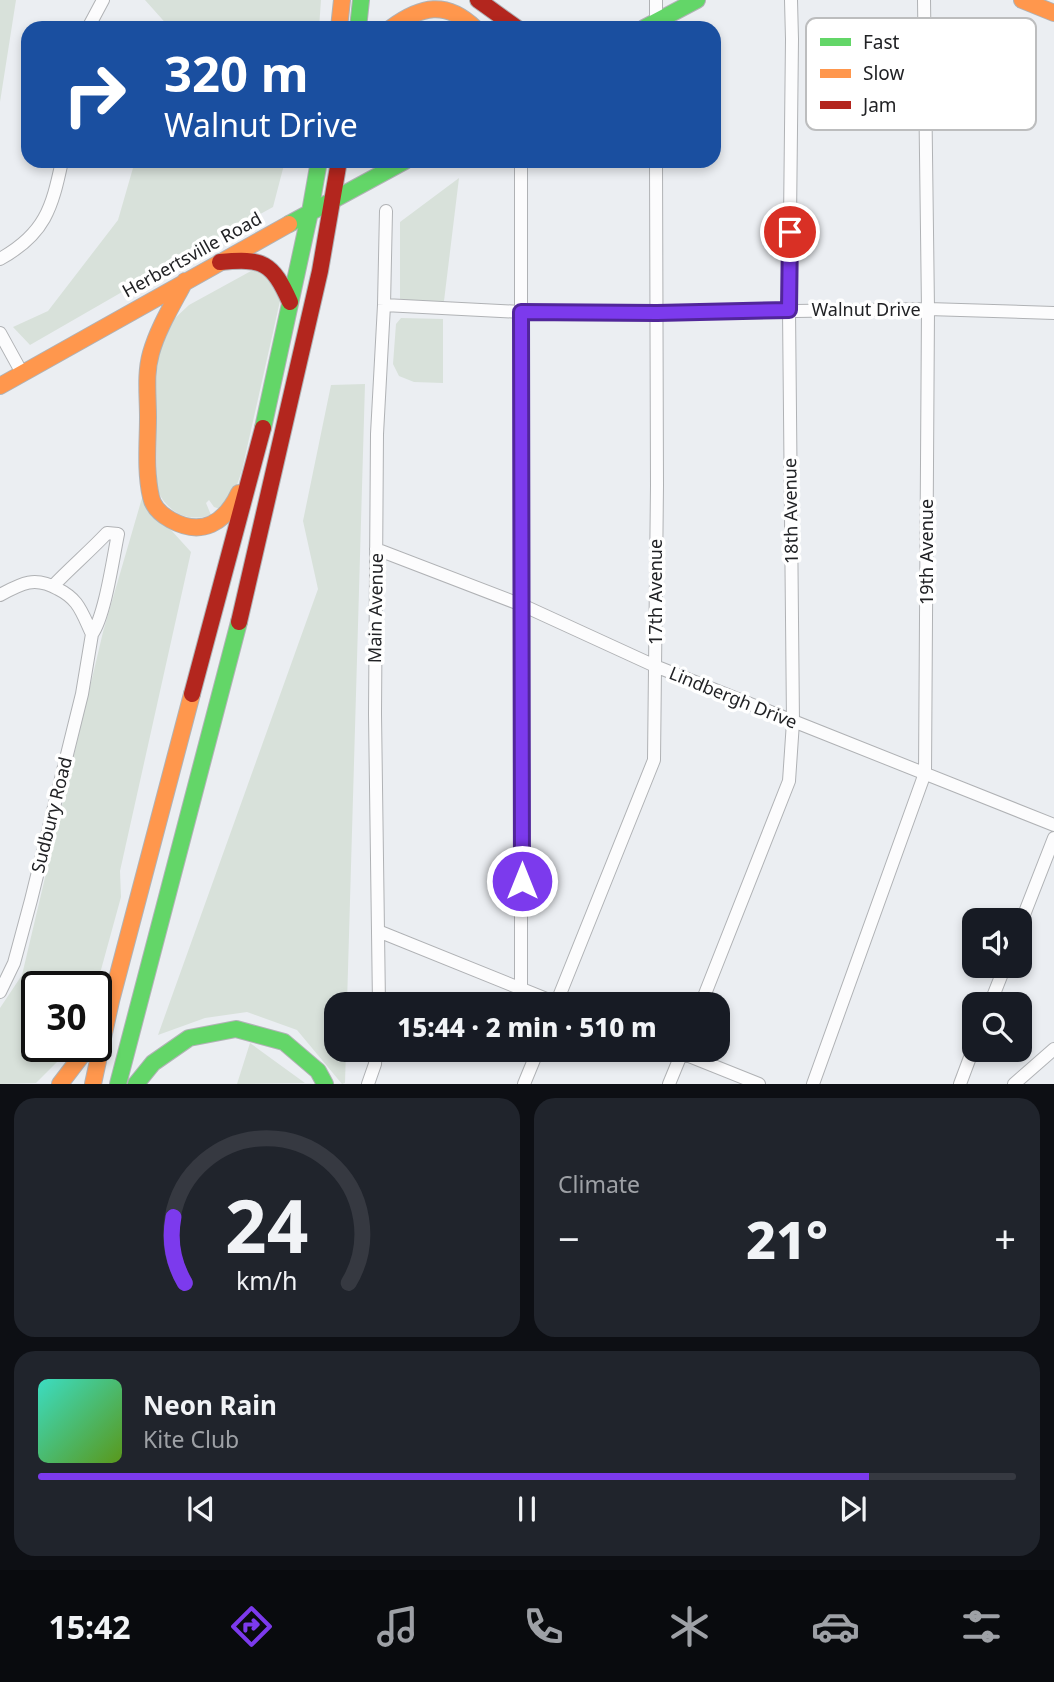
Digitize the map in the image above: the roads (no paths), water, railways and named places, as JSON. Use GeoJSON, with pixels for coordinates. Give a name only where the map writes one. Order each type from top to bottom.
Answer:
{"type":"FeatureCollection","features":[{"type":"Feature","properties":{"kind":"main road"},"geometry":{"type":"LineString","coordinates":[[340,21],[342,0]]}},
{"type":"Feature","properties":{"kind":"main road"},"geometry":{"type":"LineString","coordinates":[[359,21],[361,0]]}},
{"type":"Feature","properties":{"kind":"main road"},"geometry":{"type":"LineString","coordinates":[[478,0],[507,21]]}},
{"type":"Feature","properties":{"kind":"main road"},"geometry":{"type":"LineString","coordinates":[[661,21],[697,0]]}},
{"type":"Feature","properties":{"kind":"main road"},"geometry":{"type":"LineString","coordinates":[[1022,0],[1054,13]]}},
{"type":"Feature","properties":{"kind":"main road"},"geometry":{"type":"LineString","coordinates":[[400,21],[407,15],[433,7],[459,14],[467,21]]}},
{"type":"Feature","properties":{"kind":"main road"},"geometry":{"type":"LineString","coordinates":[[112,997],[262,432],[310,212],[317,168]]}},
{"type":"Feature","properties":{"kind":"main road"},"geometry":{"type":"LineString","coordinates":[[118,1083],[240,619],[320,271],[338,168]]}},
{"type":"Feature","properties":{"kind":"main road","name":"Herbertsville Road"},"geometry":{"type":"LineString","coordinates":[[2,381],[22,373],[392,168]]}},
{"type":"Feature","properties":{"kind":"main road"},"geometry":{"type":"LineString","coordinates":[[220,262],[244,259],[257,261],[271,269],[280,278],[290,302]]}},
{"type":"Feature","properties":{"kind":"main road"},"geometry":{"type":"LineString","coordinates":[[185,281],[163,321],[147,367],[151,500],[164,516],[181,526],[198,528],[217,523],[237,500],[262,432]]}},
{"type":"Feature","properties":{"kind":"main road"},"geometry":{"type":"LineString","coordinates":[[136,1083],[153,1063],[189,1038],[236,1029],[284,1042],[318,1071],[325,1083]]}},
{"type":"Feature","properties":{"kind":"main road"},"geometry":{"type":"LineString","coordinates":[[60,1083],[76,1062]]}},
{"type":"Feature","properties":{"kind":"main road"},"geometry":{"type":"LineString","coordinates":[[93,1083],[98,1062]]}},
{"type":"Feature","properties":{"kind":"street"},"geometry":{"type":"LineString","coordinates":[[92,21],[103,0]]}},
{"type":"Feature","properties":{"kind":"street"},"geometry":{"type":"LineString","coordinates":[[653,21],[656,0]]}},
{"type":"Feature","properties":{"kind":"street","name":"18th Avenue"},"geometry":{"type":"LineString","coordinates":[[706,992],[789,781],[793,722],[789,310],[791,0]]}},
{"type":"Feature","properties":{"kind":"street","name":"19th Avenue"},"geometry":{"type":"LineString","coordinates":[[924,0],[924,18]]}},
{"type":"Feature","properties":{"kind":"street","name":"19th Avenue"},"geometry":{"type":"LineString","coordinates":[[813,1083],[925,773],[928,309],[926,130]]}},
{"type":"Feature","properties":{"kind":"street"},"geometry":{"type":"LineString","coordinates":[[0,259],[21,245],[49,212],[60,168]]}},
{"type":"Feature","properties":{"kind":"street"},"geometry":{"type":"LineString","coordinates":[[520,168],[521,989]]}},
{"type":"Feature","properties":{"kind":"street","name":"17th Avenue"},"geometry":{"type":"LineString","coordinates":[[562,992],[654,760],[656,168]]}},
{"type":"Feature","properties":{"kind":"street","name":"Main Avenue"},"geometry":{"type":"LineString","coordinates":[[379,992],[374,714],[377,434],[386,211]]}},
{"type":"Feature","properties":{"kind":"street","name":"Walnut Drive"},"geometry":{"type":"LineString","coordinates":[[384,305],[521,312],[928,309],[1054,313]]}},
{"type":"Feature","properties":{"kind":"street"},"geometry":{"type":"LineString","coordinates":[[0,333],[22,373]]}},
{"type":"Feature","properties":{"kind":"street"},"geometry":{"type":"LineString","coordinates":[[0,596],[18,585],[35,581],[46,583],[62,590],[76,603],[92,634],[103,607],[112,534],[74,564],[53,586]]}},
{"type":"Feature","properties":{"kind":"street","name":"Lindbergh Drive"},"geometry":{"type":"LineString","coordinates":[[376,549],[522,605],[655,666],[1054,825]]}},
{"type":"Feature","properties":{"kind":"street","name":"Sudbury Road"},"geometry":{"type":"LineString","coordinates":[[0,992],[15,963],[32,900],[82,694],[92,634]]}},
{"type":"Feature","properties":{"kind":"street"},"geometry":{"type":"LineString","coordinates":[[1027,908],[1054,838]]}},
{"type":"Feature","properties":{"kind":"street"},"geometry":{"type":"LineString","coordinates":[[378,931],[528,992]]}},
{"type":"Feature","properties":{"kind":"street"},"geometry":{"type":"LineString","coordinates":[[1014,1083],[1054,1049]]}},
{"type":"Feature","properties":{"kind":"street"},"geometry":{"type":"LineString","coordinates":[[368,1083],[374,1062]]}},
{"type":"Feature","properties":{"kind":"street"},"geometry":{"type":"LineString","coordinates":[[524,1083],[533,1062]]}},
{"type":"Feature","properties":{"kind":"street"},"geometry":{"type":"LineString","coordinates":[[669,1083],[676,1062]]}},
{"type":"Feature","properties":{"kind":"street"},"geometry":{"type":"LineString","coordinates":[[706,1062],[759,1083]]}},
{"type":"Feature","properties":{"kind":"street"},"geometry":{"type":"LineString","coordinates":[[960,1083],[968,1062]]}}]}
